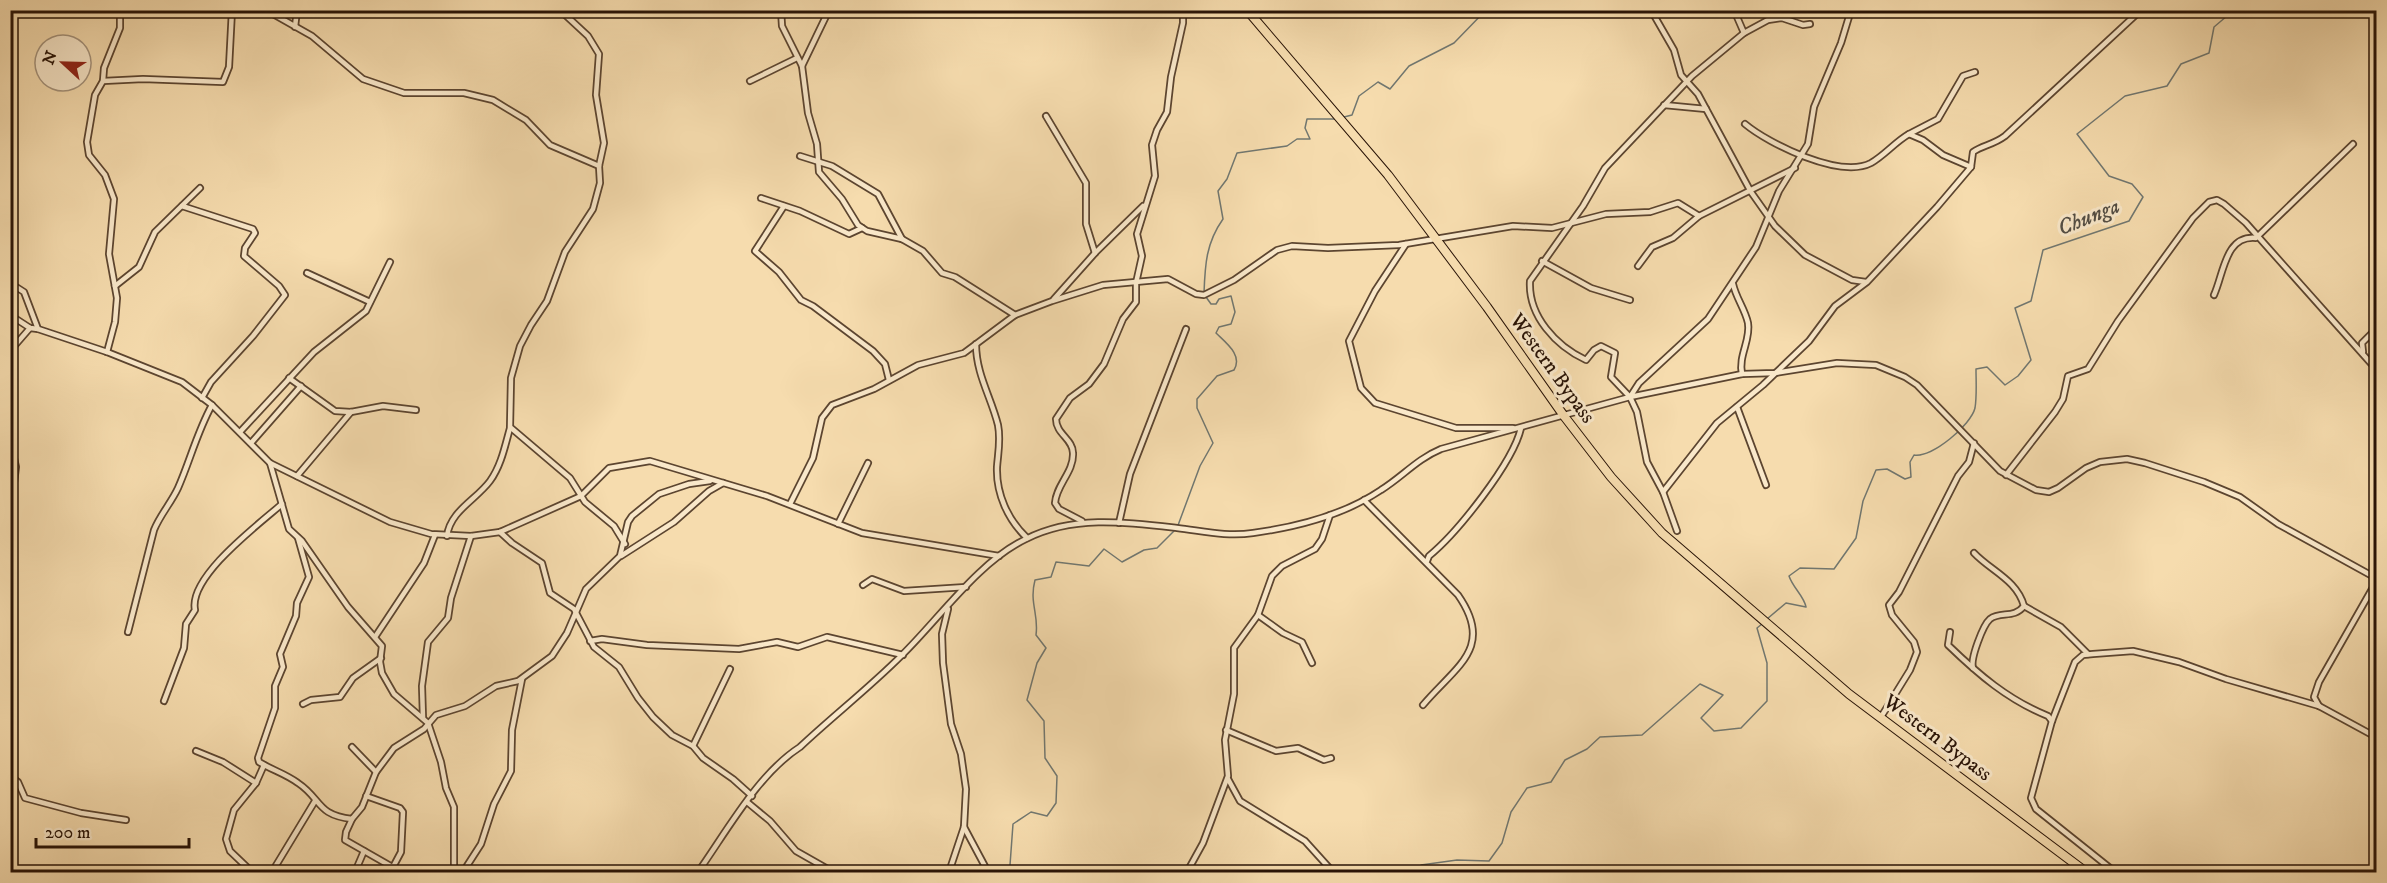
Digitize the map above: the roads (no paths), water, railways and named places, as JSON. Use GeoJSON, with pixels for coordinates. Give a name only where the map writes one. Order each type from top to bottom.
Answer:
{"type":"FeatureCollection","features":[{"type":"Feature","properties":{"kind":"main road","name":"Western Bypass"},"geometry":{"type":"LineString","coordinates":[[1247,10],[1345,124],[1437,240],[1611,477],[1662,533],[1753,613],[1881,717],[2086,873]]}},
{"type":"Feature","properties":{"kind":"street"},"geometry":{"type":"LineString","coordinates":[[107,351],[115,322],[115,286],[109,247],[114,220],[114,199],[105,175],[87,151],[95,95],[103,81],[104,68],[120,28],[120,10]]}},
{"type":"Feature","properties":{"kind":"street"},"geometry":{"type":"LineString","coordinates":[[103,81],[143,79],[223,82],[229,67],[232,10]]}},
{"type":"Feature","properties":{"kind":"street"},"geometry":{"type":"LineString","coordinates":[[266,10],[335,53],[352,72],[363,79],[404,93],[464,93],[498,102],[526,120],[550,145],[599,166]]}},
{"type":"Feature","properties":{"kind":"street"},"geometry":{"type":"LineString","coordinates":[[295,27],[297,10]]}},
{"type":"Feature","properties":{"kind":"street"},"geometry":{"type":"LineString","coordinates":[[447,536],[450,525],[465,504],[482,490],[494,474],[510,427],[511,378],[514,364],[528,330],[547,301],[566,252],[592,209],[600,183],[599,166],[604,143],[596,95],[599,54],[588,36],[560,10]]}},
{"type":"Feature","properties":{"kind":"street"},"geometry":{"type":"LineString","coordinates":[[781,10],[782,26],[802,66],[808,113],[818,144],[819,172],[862,228],[902,239],[928,254],[942,273],[954,277],[1015,315]]}},
{"type":"Feature","properties":{"kind":"street"},"geometry":{"type":"LineString","coordinates":[[802,66],[830,10]]}},
{"type":"Feature","properties":{"kind":"street"},"geometry":{"type":"LineString","coordinates":[[1082,521],[1059,509],[1055,503],[1074,455],[1071,445],[1058,430],[1056,419],[1070,398],[1089,384],[1104,364],[1123,319],[1136,302],[1136,283],[1142,256],[1137,234],[1155,176],[1152,145],[1157,129],[1167,112],[1171,77],[1183,23],[1183,10]]}},
{"type":"Feature","properties":{"kind":"street"},"geometry":{"type":"LineString","coordinates":[[1651,10],[1674,50],[1681,75],[1707,110],[1751,192],[1770,218],[1805,255],[1852,280],[1867,282]]}},
{"type":"Feature","properties":{"kind":"street"},"geometry":{"type":"LineString","coordinates":[[1734,10],[1744,33]]}},
{"type":"Feature","properties":{"kind":"street"},"geometry":{"type":"LineString","coordinates":[[1630,397],[1639,383],[1698,330],[1733,284],[1770,218],[1779,191],[1803,155],[1810,140],[1814,107],[1841,43],[1851,10]]}},
{"type":"Feature","properties":{"kind":"street"},"geometry":{"type":"LineString","coordinates":[[1663,492],[1717,423],[1809,341],[1839,302],[1867,282],[1971,167],[1973,153],[1980,148],[1990,147],[2005,136],[2140,10]]}},
{"type":"Feature","properties":{"kind":"street"},"geometry":{"type":"LineString","coordinates":[[1677,531],[1663,492],[1647,462],[1637,411],[1630,397],[1611,377],[1615,353],[1601,346],[1594,350],[1586,360],[1566,348],[1541,321],[1531,302],[1530,281],[1605,168],[1687,82],[1744,33],[1776,18],[1803,25],[1810,24]]}},
{"type":"Feature","properties":{"kind":"street"},"geometry":{"type":"LineString","coordinates":[[750,81],[797,57]]}},
{"type":"Feature","properties":{"kind":"street"},"geometry":{"type":"LineString","coordinates":[[1745,124],[1758,135],[1803,155],[1835,165],[1865,165],[1909,134],[1938,119],[1963,76],[1976,72]]}},
{"type":"Feature","properties":{"kind":"street"},"geometry":{"type":"LineString","coordinates":[[1664,105],[1707,110]]}},
{"type":"Feature","properties":{"kind":"street"},"geometry":{"type":"LineString","coordinates":[[1046,116],[1086,183],[1086,224],[1095,253]]}},
{"type":"Feature","properties":{"kind":"street"},"geometry":{"type":"LineString","coordinates":[[1909,134],[1923,140],[1942,155],[1971,167]]}},
{"type":"Feature","properties":{"kind":"street"},"geometry":{"type":"LineString","coordinates":[[2214,295],[2231,249],[2245,238],[2256,237],[2353,144]]}},
{"type":"Feature","properties":{"kind":"street"},"geometry":{"type":"LineString","coordinates":[[800,156],[818,160],[844,172],[878,194],[902,239]]}},
{"type":"Feature","properties":{"kind":"street"},"geometry":{"type":"LineString","coordinates":[[1638,266],[1653,247],[1673,238],[1699,216],[1795,168]]}},
{"type":"Feature","properties":{"kind":"street"},"geometry":{"type":"LineString","coordinates":[[115,286],[139,267],[155,232],[200,188]]}},
{"type":"Feature","properties":{"kind":"street"},"geometry":{"type":"LineString","coordinates":[[761,198],[849,234],[862,228]]}},
{"type":"Feature","properties":{"kind":"street"},"geometry":{"type":"LineString","coordinates":[[2006,475],[2055,412],[2063,399],[2068,376],[2088,369],[2118,321],[2193,218],[2209,202],[2217,200],[2224,204],[2376,369]]}},
{"type":"Feature","properties":{"kind":"street"},"geometry":{"type":"LineString","coordinates":[[790,504],[813,458],[826,410],[832,405],[874,389],[925,363],[964,353],[1015,315],[1052,301],[1103,285],[1172,279],[1190,291],[1204,295],[1216,291],[1285,247],[1347,248],[1406,244],[1513,226],[1552,228],[1606,214],[1650,212],[1678,203],[1699,216]]}},
{"type":"Feature","properties":{"kind":"street"},"geometry":{"type":"LineString","coordinates":[[1052,301],[1069,285],[1095,253],[1145,204]]}},
{"type":"Feature","properties":{"kind":"street"},"geometry":{"type":"LineString","coordinates":[[182,206],[253,229],[255,233],[244,248],[244,256],[279,286],[285,295],[253,336],[211,382],[202,398]]}},
{"type":"Feature","properties":{"kind":"street"},"geometry":{"type":"LineString","coordinates":[[784,206],[755,251],[779,272],[801,300],[819,310],[873,351],[885,364],[889,380]]}},
{"type":"Feature","properties":{"kind":"street"},"geometry":{"type":"LineString","coordinates":[[1406,244],[1375,291],[1349,341],[1361,388],[1376,403],[1444,425],[1470,429],[1521,428]]}},
{"type":"Feature","properties":{"kind":"street"},"geometry":{"type":"LineString","coordinates":[[1542,261],[1591,288],[1630,300]]}},
{"type":"Feature","properties":{"kind":"street"},"geometry":{"type":"LineString","coordinates":[[240,432],[289,378],[331,337],[359,318],[370,302],[390,262]]}},
{"type":"Feature","properties":{"kind":"street"},"geometry":{"type":"LineString","coordinates":[[307,273],[370,302]]}},
{"type":"Feature","properties":{"kind":"street"},"geometry":{"type":"LineString","coordinates":[[10,283],[24,292],[38,328]]}},
{"type":"Feature","properties":{"kind":"street"},"geometry":{"type":"LineString","coordinates":[[1733,284],[1736,298],[1748,323],[1740,362],[1742,374]]}},
{"type":"Feature","properties":{"kind":"street"},"geometry":{"type":"LineString","coordinates":[[10,315],[30,328],[38,328],[107,351],[182,382],[212,405],[270,462],[390,522],[435,535],[471,536],[500,532],[581,496],[609,468],[639,462],[660,464],[723,483],[790,504],[838,524],[876,536],[999,556]]}},
{"type":"Feature","properties":{"kind":"street"},"geometry":{"type":"LineString","coordinates":[[10,351],[30,328]]}},
{"type":"Feature","properties":{"kind":"street"},"geometry":{"type":"LineString","coordinates":[[1119,523],[1131,474],[1186,329]]}},
{"type":"Feature","properties":{"kind":"street"},"geometry":{"type":"LineString","coordinates":[[2364,354],[2362,343],[2376,329]]}},
{"type":"Feature","properties":{"kind":"street"},"geometry":{"type":"LineString","coordinates":[[976,344],[984,388],[998,425],[997,480],[1000,492],[1011,521],[1027,538]]}},
{"type":"Feature","properties":{"kind":"street"},"geometry":{"type":"LineString","coordinates":[[698,873],[762,779],[783,758],[800,747],[903,655],[966,587],[999,556],[1027,538],[1082,521],[1238,535],[1279,529],[1330,515],[1364,500],[1428,455],[1630,397],[1742,374],[1775,373],[1837,363],[1876,365],[1905,377],[1959,426],[2006,475],[2036,490],[2049,492],[2100,462],[2127,459],[2145,463],[2204,482],[2240,497],[2278,524],[2376,580],[2319,682],[2314,697],[2319,706]]}},
{"type":"Feature","properties":{"kind":"street"},"geometry":{"type":"LineString","coordinates":[[289,378],[335,411],[351,412],[384,406],[416,410]]}},
{"type":"Feature","properties":{"kind":"street"},"geometry":{"type":"LineString","coordinates":[[251,443],[301,386]]}},
{"type":"Feature","properties":{"kind":"street"},"geometry":{"type":"LineString","coordinates":[[128,632],[154,530],[177,489],[194,441],[212,405]]}},
{"type":"Feature","properties":{"kind":"street"},"geometry":{"type":"LineString","coordinates":[[1737,407],[1766,485]]}},
{"type":"Feature","properties":{"kind":"street"},"geometry":{"type":"LineString","coordinates":[[297,476],[351,412]]}},
{"type":"Feature","properties":{"kind":"street"},"geometry":{"type":"LineString","coordinates":[[510,427],[570,478],[581,496],[614,526],[625,544]]}},
{"type":"Feature","properties":{"kind":"street"},"geometry":{"type":"LineString","coordinates":[[1427,561],[1428,556],[1453,534],[1491,485],[1521,428]]}},
{"type":"Feature","properties":{"kind":"street"},"geometry":{"type":"LineString","coordinates":[[10,441],[14,452],[10,514]]}},
{"type":"Feature","properties":{"kind":"street"},"geometry":{"type":"LineString","coordinates":[[1881,717],[1910,670],[1917,652],[1914,642],[1892,615],[1889,605],[1899,592],[1942,504],[1969,462],[1974,443]]}},
{"type":"Feature","properties":{"kind":"street"},"geometry":{"type":"LineString","coordinates":[[270,462],[289,529],[298,538],[348,608],[375,637],[383,650],[382,673],[394,694],[428,723],[441,762],[446,788],[454,807],[454,873]]}},
{"type":"Feature","properties":{"kind":"street"},"geometry":{"type":"LineString","coordinates":[[838,524],[868,463]]}},
{"type":"Feature","properties":{"kind":"street"},"geometry":{"type":"LineString","coordinates":[[620,556],[625,544],[628,522],[659,494],[689,484],[713,481]]}},
{"type":"Feature","properties":{"kind":"street"},"geometry":{"type":"LineString","coordinates":[[401,873],[345,840],[352,819],[362,807],[376,772],[388,753],[424,729],[436,715],[465,706],[491,688],[522,679],[537,669],[559,647],[590,583],[620,556],[674,522],[709,491],[723,483]]}},
{"type":"Feature","properties":{"kind":"street"},"geometry":{"type":"LineString","coordinates":[[1364,500],[1427,561],[1470,612],[1474,625],[1474,638],[1468,655],[1423,705]]}},
{"type":"Feature","properties":{"kind":"street"},"geometry":{"type":"LineString","coordinates":[[164,701],[184,648],[186,624],[195,610],[193,600],[197,589],[219,560],[282,504]]}},
{"type":"Feature","properties":{"kind":"street"},"geometry":{"type":"LineString","coordinates":[[1187,873],[1203,843],[1228,776],[1226,730],[1234,694],[1234,648],[1258,615],[1272,576],[1282,566],[1315,549],[1322,539],[1330,515]]}},
{"type":"Feature","properties":{"kind":"street"},"geometry":{"type":"LineString","coordinates":[[500,532],[542,563],[550,593],[576,612],[590,641],[599,652],[619,667],[653,717],[672,735],[693,746],[703,758],[733,778],[752,796]]}},
{"type":"Feature","properties":{"kind":"street"},"geometry":{"type":"LineString","coordinates":[[375,637],[424,563],[435,535]]}},
{"type":"Feature","properties":{"kind":"street"},"geometry":{"type":"LineString","coordinates":[[423,718],[422,686],[428,642],[448,618],[451,598],[471,536]]}},
{"type":"Feature","properties":{"kind":"street"},"geometry":{"type":"LineString","coordinates":[[298,538],[309,577],[297,603],[296,616],[280,654],[283,667],[275,686],[275,708],[258,750],[259,762],[300,784],[334,817],[352,819]]}},
{"type":"Feature","properties":{"kind":"street"},"geometry":{"type":"LineString","coordinates":[[1974,553],[1993,571],[2012,583],[2024,606],[2061,627],[2088,654]]}},
{"type":"Feature","properties":{"kind":"street"},"geometry":{"type":"LineString","coordinates":[[863,585],[872,579],[909,591],[966,587]]}},
{"type":"Feature","properties":{"kind":"street"},"geometry":{"type":"LineString","coordinates":[[948,606],[943,625],[942,651],[951,724],[961,754],[965,781],[964,827],[949,873]]}},
{"type":"Feature","properties":{"kind":"street"},"geometry":{"type":"LineString","coordinates":[[1973,668],[1972,657],[1987,621],[1997,616],[2013,615],[2024,606]]}},
{"type":"Feature","properties":{"kind":"street"},"geometry":{"type":"LineString","coordinates":[[1258,615],[1283,633],[1302,642],[1312,663]]}},
{"type":"Feature","properties":{"kind":"street"},"geometry":{"type":"LineString","coordinates":[[1950,632],[1948,645],[1973,668],[2008,697],[2048,716],[2052,721]]}},
{"type":"Feature","properties":{"kind":"street"},"geometry":{"type":"LineString","coordinates":[[590,641],[602,639],[647,645],[739,649],[777,642],[798,647],[827,637],[903,655]]}},
{"type":"Feature","properties":{"kind":"street"},"geometry":{"type":"LineString","coordinates":[[2115,873],[2033,804],[2032,788],[2052,721],[2075,662],[2088,654],[2133,651],[2149,655],[2319,706],[2376,737]]}},
{"type":"Feature","properties":{"kind":"street"},"geometry":{"type":"LineString","coordinates":[[303,704],[311,699],[340,697],[353,678],[381,658]]}},
{"type":"Feature","properties":{"kind":"street"},"geometry":{"type":"LineString","coordinates":[[693,746],[730,669]]}},
{"type":"Feature","properties":{"kind":"street"},"geometry":{"type":"LineString","coordinates":[[463,873],[481,844],[500,788],[511,771],[512,730],[522,679]]}},
{"type":"Feature","properties":{"kind":"street"},"geometry":{"type":"LineString","coordinates":[[1226,730],[1271,750],[1298,748],[1323,760],[1330,758]]}},
{"type":"Feature","properties":{"kind":"street"},"geometry":{"type":"LineString","coordinates":[[352,747],[376,772]]}},
{"type":"Feature","properties":{"kind":"street"},"geometry":{"type":"LineString","coordinates":[[196,752],[223,762],[256,783]]}},
{"type":"Feature","properties":{"kind":"street"},"geometry":{"type":"LineString","coordinates":[[10,756],[13,777],[25,798],[81,813],[126,820]]}},
{"type":"Feature","properties":{"kind":"street"},"geometry":{"type":"LineString","coordinates":[[252,873],[230,851],[226,839],[234,810],[256,783],[264,765]]}},
{"type":"Feature","properties":{"kind":"street"},"geometry":{"type":"LineString","coordinates":[[1228,776],[1240,801],[1305,841],[1333,873]]}},
{"type":"Feature","properties":{"kind":"street"},"geometry":{"type":"LineString","coordinates":[[366,796],[400,808],[403,812],[401,852],[393,867]]}},
{"type":"Feature","properties":{"kind":"street"},"geometry":{"type":"LineString","coordinates":[[272,873],[282,852],[315,801]]}},
{"type":"Feature","properties":{"kind":"street"},"geometry":{"type":"LineString","coordinates":[[747,802],[771,821],[796,851],[833,873]]}},
{"type":"Feature","properties":{"kind":"street"},"geometry":{"type":"LineString","coordinates":[[964,827],[988,873]]}},
{"type":"Feature","properties":{"kind":"street"},"geometry":{"type":"LineString","coordinates":[[355,873],[364,851]]}},
{"type":"Feature","properties":{"kind":"waterway"},"geometry":{"type":"LineString","coordinates":[[1344,117],[1352,115],[1359,96],[1378,82],[1390,89],[1409,66],[1454,43],[1486,10]]}},
{"type":"Feature","properties":{"kind":"waterway","name":"Chunga"},"geometry":{"type":"LineString","coordinates":[[1767,619],[1786,603],[1806,607],[1789,576],[1800,568],[1834,569],[1856,538],[1863,501],[1876,470],[1887,469],[1905,479],[1911,477],[1910,462],[1914,455],[1922,455],[1940,446],[1966,423],[1975,408],[1976,369],[1987,367],[2005,385],[2018,376],[2031,360],[2015,308],[2031,301],[2043,250],[2129,221],[2143,197],[2132,184],[2109,176],[2077,134],[2125,96],[2167,86],[2181,64],[2209,53],[2214,27],[2234,10]]}},
{"type":"Feature","properties":{"kind":"waterway"},"geometry":{"type":"LineString","coordinates":[[1204,293],[1210,246],[1223,219],[1218,191],[1227,179],[1237,153],[1287,146],[1297,139],[1310,139],[1305,128],[1307,119],[1337,119]]}},
{"type":"Feature","properties":{"kind":"waterway"},"geometry":{"type":"LineString","coordinates":[[1018,872],[1010,865],[1013,824],[1031,812],[1047,816],[1056,803],[1057,776],[1045,758],[1044,721],[1027,700],[1037,663],[1046,648],[1036,635],[1033,595],[1035,580],[1051,577],[1056,562],[1089,566],[1104,549],[1122,562],[1144,550],[1157,548],[1177,528],[1200,466],[1213,443],[1197,408],[1197,399],[1217,376],[1234,370],[1236,365],[1235,354],[1216,333],[1219,327],[1231,324],[1235,312],[1231,296],[1219,299],[1216,304],[1211,304],[1206,297]]}},
{"type":"Feature","properties":{"kind":"waterway","name":"Chunga"},"geometry":{"type":"LineString","coordinates":[[1417,872],[1421,865],[1457,860],[1489,861],[1502,843],[1511,812],[1527,788],[1551,782],[1565,760],[1587,749],[1600,737],[1642,735],[1700,684],[1723,695],[1701,718],[1714,731],[1741,728],[1767,701],[1767,663],[1757,628],[1762,624]]}},
{"type":"Feature","properties":{"kind":"waterway"},"geometry":{"type":"LineString","coordinates":[[1022,872],[1032,867],[1053,872]]}}]}
